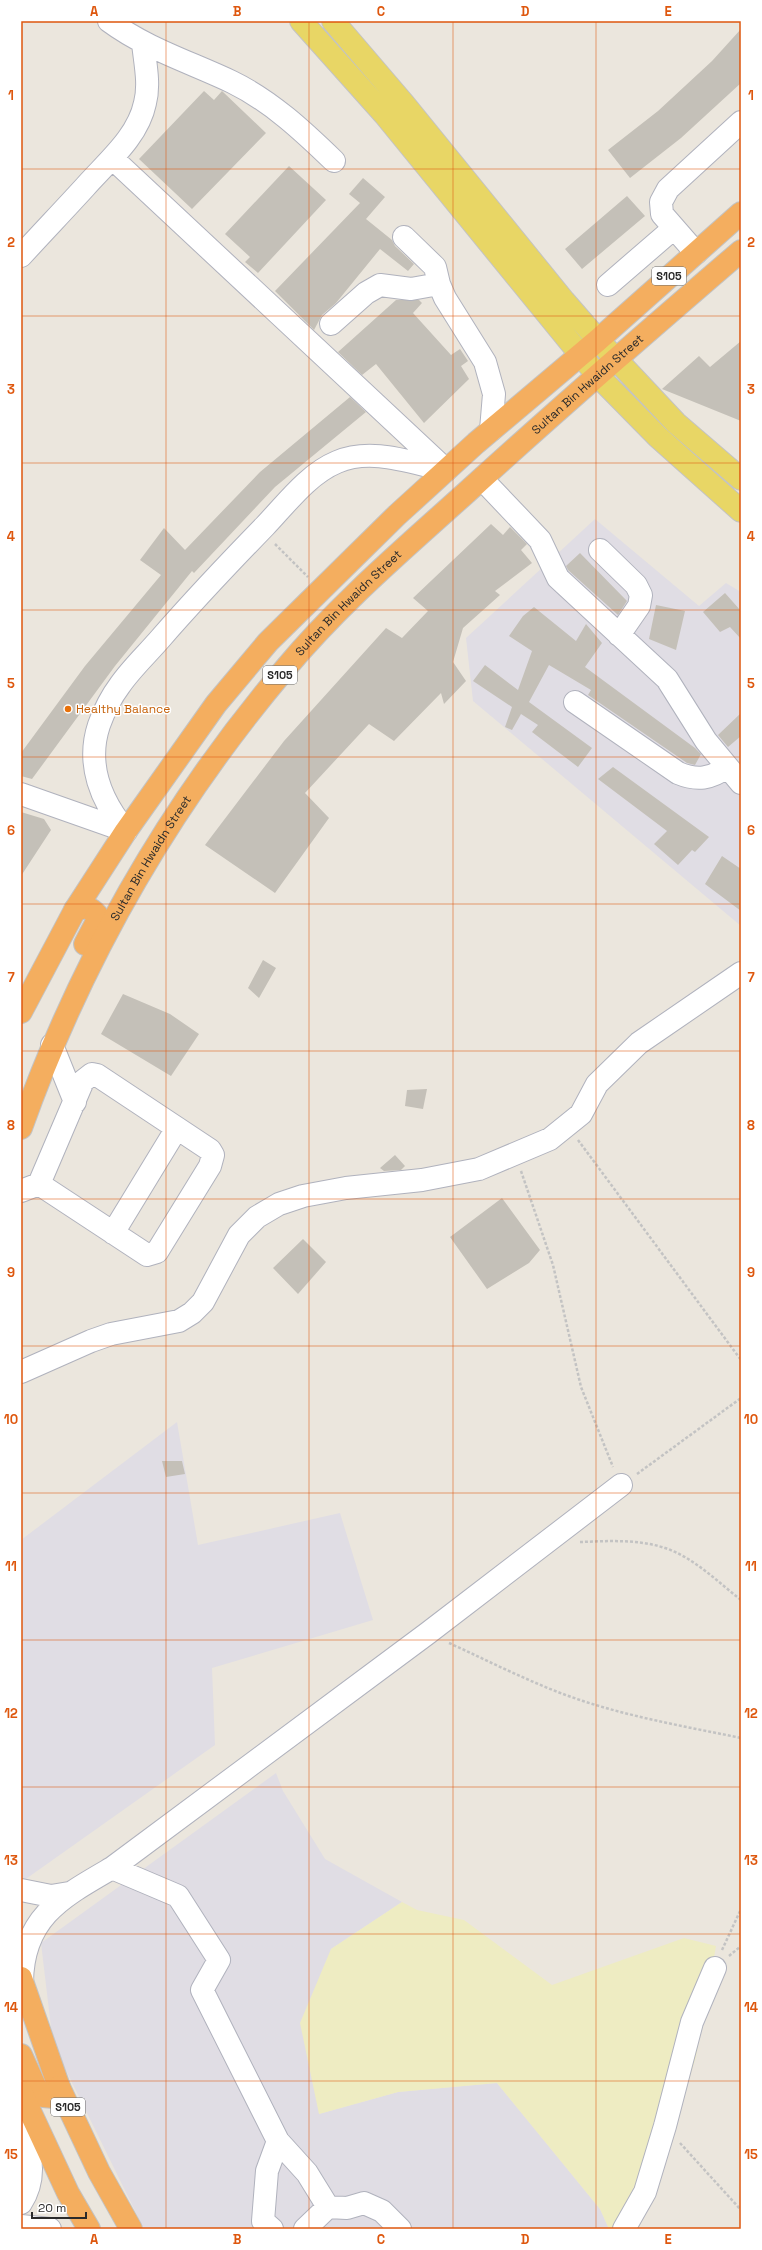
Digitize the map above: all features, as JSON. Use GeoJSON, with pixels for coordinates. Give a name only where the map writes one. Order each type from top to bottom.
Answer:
{"type":"FeatureCollection","features":[{"type":"Feature","properties":{"kind":"highway","name":"S105"},"geometry":{"type":"LineString","coordinates":[[21,1012],[75,910],[126,831],[216,704],[268,642],[397,515],[446,470],[598,340],[741,213]]}},
{"type":"Feature","properties":{"kind":"highway","name":"Sultan Bin Hwaidn Street"},"geometry":{"type":"LineString","coordinates":[[21,1128],[52,1046],[93,956],[126,895],[191,792],[238,727],[286,667],[384,567],[615,359],[741,251]]}},
{"type":"Feature","properties":{"kind":"highway"},"geometry":{"type":"LineString","coordinates":[[52,1046],[54,1023],[73,966],[96,923],[97,915],[92,909],[84,907],[75,910]]}},
{"type":"Feature","properties":{"kind":"highway","name":"S105"},"geometry":{"type":"LineString","coordinates":[[22,1980],[59,2087],[99,2172],[131,2229]]}},
{"type":"Feature","properties":{"kind":"highway"},"geometry":{"type":"LineString","coordinates":[[21,2055],[35,2086],[43,2096],[54,2097],[59,2092],[59,2087]]}},
{"type":"Feature","properties":{"kind":"highway"},"geometry":{"type":"LineString","coordinates":[[21,2092],[68,2193],[89,2229]]}},
{"type":"Feature","properties":{"kind":"main road"},"geometry":{"type":"LineString","coordinates":[[301,21],[385,116],[597,375],[658,437],[741,512]]}},
{"type":"Feature","properties":{"kind":"main road"},"geometry":{"type":"LineString","coordinates":[[333,21],[404,104],[564,301],[598,340],[676,423],[741,479]]}},
{"type":"Feature","properties":{"kind":"street"},"geometry":{"type":"LineString","coordinates":[[109,21],[143,43],[233,83],[261,100],[291,122],[334,161]]}},
{"type":"Feature","properties":{"kind":"street"},"geometry":{"type":"LineString","coordinates":[[21,256],[112,158],[131,135],[140,120],[148,87],[143,43]]}},
{"type":"Feature","properties":{"kind":"street"},"geometry":{"type":"LineString","coordinates":[[696,252],[662,214],[661,202],[668,189],[741,122]]}},
{"type":"Feature","properties":{"kind":"street"},"geometry":{"type":"LineString","coordinates":[[112,158],[446,470]]}},
{"type":"Feature","properties":{"kind":"street"},"geometry":{"type":"LineString","coordinates":[[608,285],[674,228]]}},
{"type":"Feature","properties":{"kind":"street"},"geometry":{"type":"LineString","coordinates":[[404,237],[432,262],[437,272],[439,284],[452,311],[488,369],[495,400],[491,430]]}},
{"type":"Feature","properties":{"kind":"street"},"geometry":{"type":"LineString","coordinates":[[331,324],[366,293],[380,285],[411,289],[439,284]]}},
{"type":"Feature","properties":{"kind":"street"},"geometry":{"type":"LineString","coordinates":[[126,831],[112,813],[101,793],[95,771],[94,748],[99,726],[108,705],[120,684],[209,583],[312,478],[323,469],[351,457],[381,456],[446,470]]}},
{"type":"Feature","properties":{"kind":"street"},"geometry":{"type":"LineString","coordinates":[[482,479],[540,540],[558,578],[667,679],[706,741],[734,775]]}},
{"type":"Feature","properties":{"kind":"street"},"geometry":{"type":"LineString","coordinates":[[600,550],[636,585],[641,595],[638,606],[619,635]]}},
{"type":"Feature","properties":{"kind":"street"},"geometry":{"type":"LineString","coordinates":[[575,702],[678,773],[688,777],[708,778],[734,775]]}},
{"type":"Feature","properties":{"kind":"street"},"geometry":{"type":"LineString","coordinates":[[21,794],[126,831]]}},
{"type":"Feature","properties":{"kind":"street"},"geometry":{"type":"LineString","coordinates":[[21,1372],[91,1341],[111,1334],[179,1321],[192,1313],[203,1302],[239,1235],[257,1217],[279,1204],[303,1196],[346,1188],[422,1180],[479,1169],[550,1139],[581,1114],[597,1084],[639,1043],[741,973]]}},
{"type":"Feature","properties":{"kind":"street"},"geometry":{"type":"LineString","coordinates":[[52,1046],[75,1102]]}},
{"type":"Feature","properties":{"kind":"street"},"geometry":{"type":"LineString","coordinates":[[88,1076],[97,1076],[210,1150],[213,1155],[210,1166],[157,1252],[147,1255],[113,1233],[30,1187],[75,1102],[83,1081],[88,1076]]}},
{"type":"Feature","properties":{"kind":"street"},"geometry":{"type":"LineString","coordinates":[[113,1233],[177,1128]]}},
{"type":"Feature","properties":{"kind":"street"},"geometry":{"type":"LineString","coordinates":[[22,1980],[23,1964],[33,1931],[43,1917],[69,1893],[112,1868],[428,1633],[621,1485]]}},
{"type":"Feature","properties":{"kind":"street"},"geometry":{"type":"LineString","coordinates":[[112,1868],[178,1896],[219,1960],[202,1990],[278,2141],[307,2173],[328,2207]]}},
{"type":"Feature","properties":{"kind":"street"},"geometry":{"type":"LineString","coordinates":[[21,1890],[34,1894],[51,1896],[69,1893]]}},
{"type":"Feature","properties":{"kind":"street"},"geometry":{"type":"LineString","coordinates":[[624,2229],[645,2192],[665,2126],[692,2022],[715,1968]]}},
{"type":"Feature","properties":{"kind":"street"},"geometry":{"type":"LineString","coordinates":[[21,2129],[28,2147],[31,2167],[31,2179],[21,2204]]}},
{"type":"Feature","properties":{"kind":"street"},"geometry":{"type":"LineString","coordinates":[[272,2229],[263,2221],[267,2171],[278,2141]]}},
{"type":"Feature","properties":{"kind":"street"},"geometry":{"type":"LineString","coordinates":[[305,2229],[328,2207],[347,2208],[364,2203],[382,2211],[400,2229]]}},
{"type":"Feature","properties":{"kind":"street"},"geometry":{"type":"LineString","coordinates":[[21,2226],[50,2229]]}},
{"type":"Feature","properties":{"kind":"path"},"geometry":{"type":"LineString","coordinates":[[261,530],[321,590]]}},
{"type":"Feature","properties":{"kind":"path"},"geometry":{"type":"LineString","coordinates":[[566,1125],[741,1360]]}},
{"type":"Feature","properties":{"kind":"path"},"geometry":{"type":"LineString","coordinates":[[515,1154],[553,1265],[581,1387],[589,1411],[621,1485],[741,1398]]}},
{"type":"Feature","properties":{"kind":"path"},"geometry":{"type":"LineString","coordinates":[[572,1543],[618,1540],[666,1548],[701,1567],[741,1600]]}},
{"type":"Feature","properties":{"kind":"path"},"geometry":{"type":"LineString","coordinates":[[428,1633],[532,1681],[582,1700],[630,1715],[741,1738]]}},
{"type":"Feature","properties":{"kind":"path"},"geometry":{"type":"LineString","coordinates":[[715,1968],[741,1909]]}},
{"type":"Feature","properties":{"kind":"path"},"geometry":{"type":"LineString","coordinates":[[665,2126],[741,2210]]}},
{"type":"Feature","properties":{"kind":"shaded area"},"geometry":{"type":"Polygon","coordinates":[[[595,519],[699,606],[726,583],[741,592],[741,926],[473,701],[466,638],[595,519]]]}},
{"type":"Feature","properties":{"kind":"shaded area"},"geometry":{"type":"Polygon","coordinates":[[[177,1422],[198,1545],[340,1513],[373,1620],[212,1668],[215,1745],[23,1881],[21,1867],[21,1540],[177,1422]]]}},
{"type":"Feature","properties":{"kind":"shaded area"},"geometry":{"type":"Polygon","coordinates":[[[276,1773],[283,1791],[325,1859],[402,1902],[331,1949],[319,2114],[398,2092],[497,2083],[600,2209],[609,2229],[144,2229],[53,2044],[41,1943],[276,1773]]]}},
{"type":"Feature","properties":{"kind":"sand"},"geometry":{"type":"Polygon","coordinates":[[[402,1902],[417,1910],[464,1920],[552,1985],[684,1938],[716,1946],[696,2057],[650,2203],[638,2229],[609,2229],[600,2209],[497,2083],[398,2092],[319,2114],[300,2023],[331,1949],[402,1902]]]}},
{"type":"Feature","properties":{"kind":"building"},"geometry":{"type":"Polygon","coordinates":[[[741,29],[741,83],[681,138],[630,178],[608,150],[658,111],[712,61],[741,29]]]}},
{"type":"Feature","properties":{"kind":"building"},"geometry":{"type":"Polygon","coordinates":[[[204,91],[214,100],[222,91],[266,133],[192,209],[139,159],[204,91]]]}},
{"type":"Feature","properties":{"kind":"building"},"geometry":{"type":"Polygon","coordinates":[[[289,166],[326,200],[258,273],[245,262],[250,257],[225,234],[289,166]]]}},
{"type":"Feature","properties":{"kind":"building"},"geometry":{"type":"Polygon","coordinates":[[[363,178],[385,197],[366,219],[392,240],[395,246],[414,264],[408,271],[380,249],[336,303],[322,315],[314,330],[275,291],[360,203],[349,194],[363,178]]]}},
{"type":"Feature","properties":{"kind":"building"},"geometry":{"type":"Polygon","coordinates":[[[627,196],[645,216],[582,269],[565,249],[627,196]]]}},
{"type":"Feature","properties":{"kind":"building"},"geometry":{"type":"Polygon","coordinates":[[[396,300],[419,300],[422,303],[413,313],[451,355],[460,349],[468,361],[461,366],[469,379],[424,423],[376,364],[362,375],[338,352],[396,300]]]}},
{"type":"Feature","properties":{"kind":"building"},"geometry":{"type":"Polygon","coordinates":[[[741,341],[741,421],[662,389],[699,356],[710,367],[741,341]]]}},
{"type":"Feature","properties":{"kind":"building"},"geometry":{"type":"Polygon","coordinates":[[[350,397],[366,412],[275,487],[194,573],[192,571],[115,666],[32,779],[21,776],[21,753],[85,666],[161,575],[140,560],[164,528],[185,550],[260,472],[350,397]]]}},
{"type":"Feature","properties":{"kind":"building"},"geometry":{"type":"Polygon","coordinates":[[[491,524],[503,535],[510,527],[527,544],[521,550],[532,563],[495,591],[500,595],[463,628],[453,662],[466,681],[444,704],[441,693],[394,741],[369,724],[305,793],[329,818],[275,893],[205,845],[284,741],[386,628],[402,638],[428,611],[413,598],[491,524]]]}},
{"type":"Feature","properties":{"kind":"building"},"geometry":{"type":"Polygon","coordinates":[[[580,553],[627,601],[618,615],[568,570],[566,566],[580,553]]]}},
{"type":"Feature","properties":{"kind":"building"},"geometry":{"type":"Polygon","coordinates":[[[725,593],[741,611],[741,639],[730,627],[720,632],[703,612],[725,593]]]}},
{"type":"Feature","properties":{"kind":"building"},"geometry":{"type":"Polygon","coordinates":[[[656,605],[685,611],[676,650],[649,639],[656,605]]]}},
{"type":"Feature","properties":{"kind":"building"},"geometry":{"type":"Polygon","coordinates":[[[534,607],[576,641],[586,624],[602,643],[585,667],[695,748],[701,754],[695,765],[687,763],[588,695],[591,690],[549,665],[529,702],[592,748],[578,767],[532,732],[538,725],[521,714],[512,730],[505,727],[512,707],[473,681],[485,665],[518,690],[532,651],[509,636],[523,616],[534,607]]]}},
{"type":"Feature","properties":{"kind":"building"},"geometry":{"type":"Polygon","coordinates":[[[741,713],[741,736],[728,747],[718,735],[741,713]]]}},
{"type":"Feature","properties":{"kind":"building"},"geometry":{"type":"Polygon","coordinates":[[[613,767],[709,837],[695,852],[692,850],[678,865],[654,844],[667,831],[598,779],[613,767]]]}},
{"type":"Feature","properties":{"kind":"building"},"geometry":{"type":"Polygon","coordinates":[[[21,812],[44,819],[51,830],[21,876],[21,812]]]}},
{"type":"Feature","properties":{"kind":"building"},"geometry":{"type":"Polygon","coordinates":[[[722,856],[741,869],[741,911],[705,884],[722,856]]]}},
{"type":"Feature","properties":{"kind":"building"},"geometry":{"type":"Polygon","coordinates":[[[263,960],[276,968],[259,998],[248,988],[263,960]]]}},
{"type":"Feature","properties":{"kind":"building"},"geometry":{"type":"Polygon","coordinates":[[[123,994],[170,1014],[199,1034],[171,1076],[101,1034],[123,994]]]}},
{"type":"Feature","properties":{"kind":"building"},"geometry":{"type":"Polygon","coordinates":[[[427,1089],[423,1109],[405,1106],[407,1090],[427,1089]]]}},
{"type":"Feature","properties":{"kind":"building"},"geometry":{"type":"Polygon","coordinates":[[[395,1155],[405,1166],[401,1170],[384,1171],[380,1168],[395,1155]]]}},
{"type":"Feature","properties":{"kind":"building"},"geometry":{"type":"Polygon","coordinates":[[[502,1198],[540,1250],[529,1263],[487,1289],[450,1237],[502,1198]]]}},
{"type":"Feature","properties":{"kind":"building"},"geometry":{"type":"Polygon","coordinates":[[[303,1239],[326,1262],[298,1294],[273,1268],[303,1239]]]}},
{"type":"Feature","properties":{"kind":"building"},"geometry":{"type":"Polygon","coordinates":[[[162,1461],[182,1461],[185,1474],[166,1477],[162,1461]]]}},
{"type":"Feature","properties":{"kind":"place","name":"Healthy Balance"},"geometry":{"type":"Point","coordinates":[68,709]}}]}
